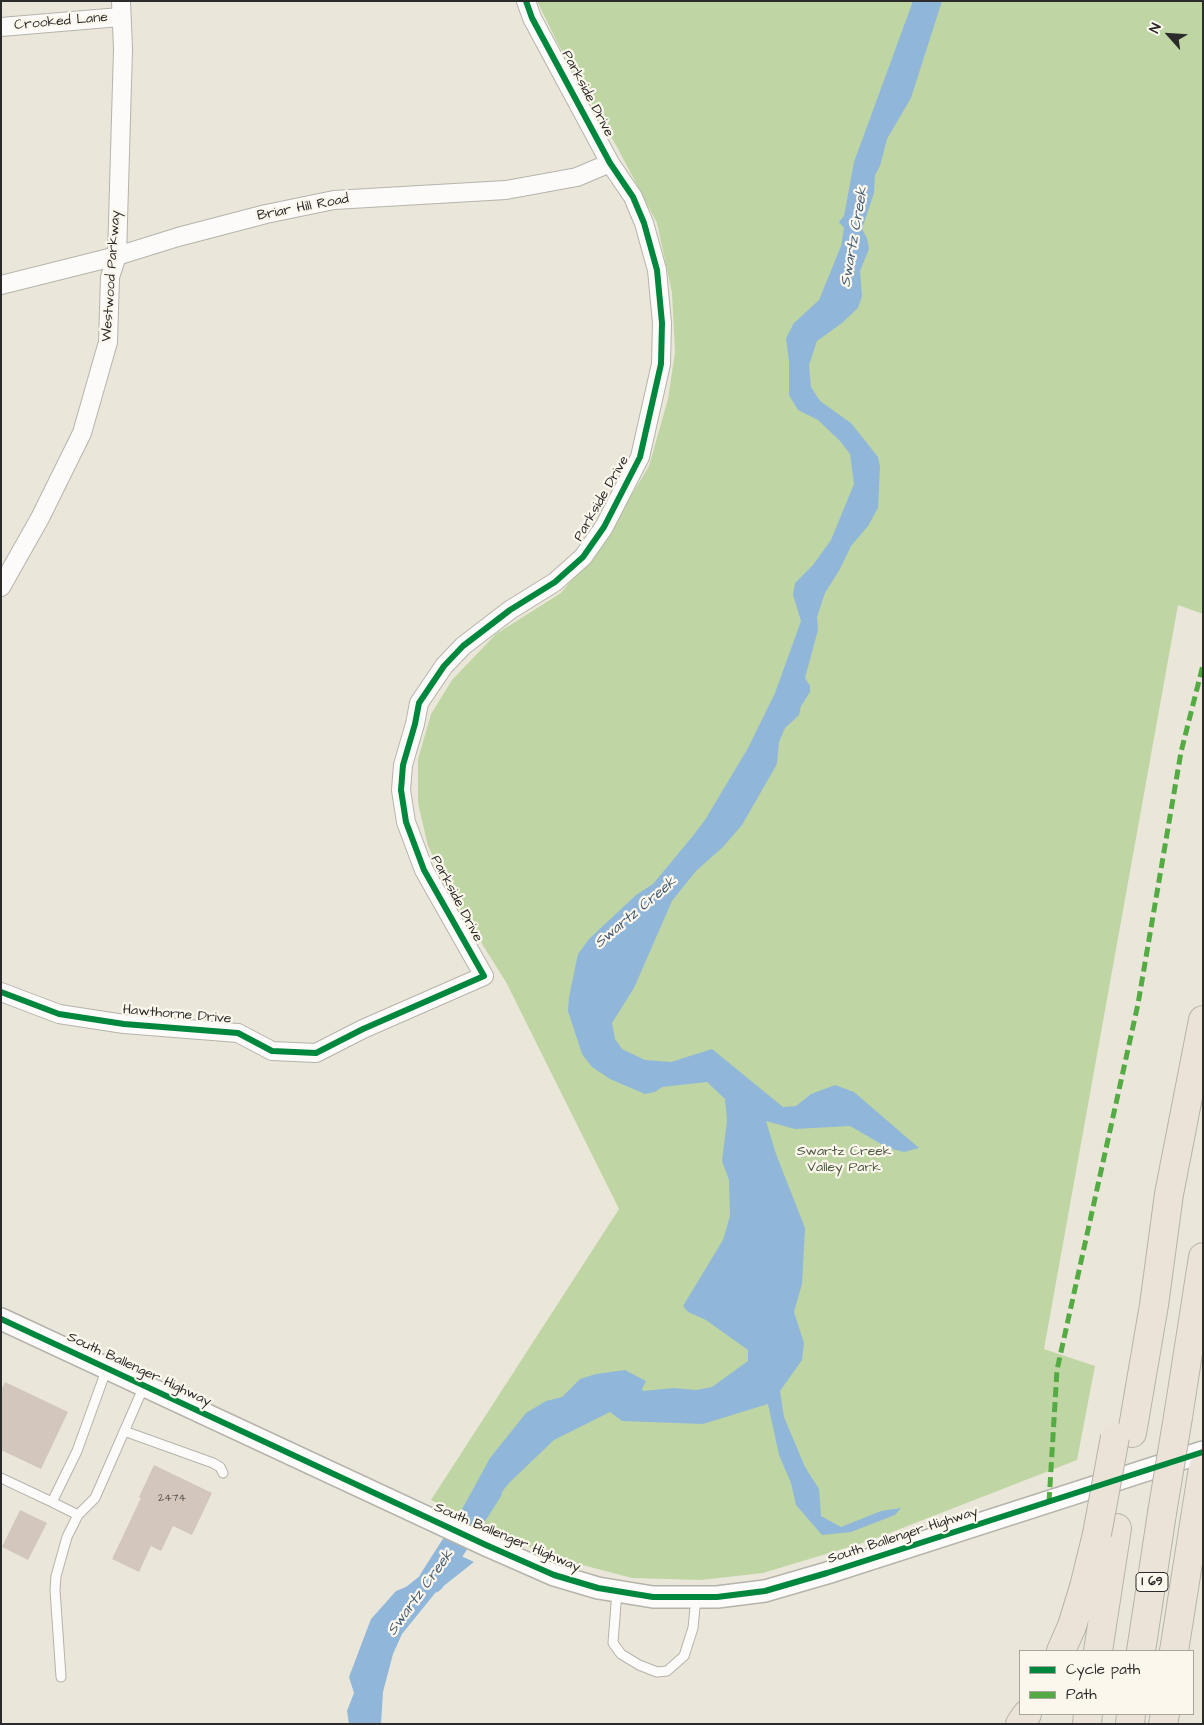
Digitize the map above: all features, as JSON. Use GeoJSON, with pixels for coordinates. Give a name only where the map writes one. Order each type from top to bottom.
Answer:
{"type":"FeatureCollection","features":[{"type":"Feature","properties":{"kind":"highway"},"geometry":{"type":"LineString","coordinates":[[1098,1650],[1107,1531],[1145,1287],[1169,1194],[1203,1020]]}},
{"type":"Feature","properties":{"kind":"highway","name":"I 69"},"geometry":{"type":"LineString","coordinates":[[1141,1650],[1203,1257]]}},
{"type":"Feature","properties":{"kind":"highway","name":"I 69"},"geometry":{"type":"LineString","coordinates":[[1174,1650],[1203,1468]]}},
{"type":"Feature","properties":{"kind":"highway"},"geometry":{"type":"LineString","coordinates":[[1061,1650],[1107,1531]]}},
{"type":"Feature","properties":{"kind":"street","name":"Parkside Drive"},"geometry":{"type":"LineString","coordinates":[[484,976],[424,870],[406,822],[401,790],[403,765],[416,724],[419,703],[444,666],[463,646],[510,610],[554,582],[583,557],[604,527],[640,457],[661,364],[660,295],[657,270],[644,223],[633,197],[610,163],[532,18],[526,1]]}},
{"type":"Feature","properties":{"kind":"street","name":"Crooked Lane"},"geometry":{"type":"LineString","coordinates":[[1,27],[121,9]]}},
{"type":"Feature","properties":{"kind":"street","name":"Westwood Parkway"},"geometry":{"type":"LineString","coordinates":[[1,587],[40,518],[82,433],[108,342],[110,277],[117,256],[123,49],[121,9]]}},
{"type":"Feature","properties":{"kind":"street","name":"Briar Hill Road"},"geometry":{"type":"LineString","coordinates":[[1,285],[117,256],[214,228],[334,200],[506,190],[577,177],[610,163]]}},
{"type":"Feature","properties":{"kind":"street","name":"Hawthorne Drive"},"geometry":{"type":"LineString","coordinates":[[1,992],[59,1014],[124,1024],[238,1033],[272,1051],[316,1054],[363,1030],[484,976]]}},
{"type":"Feature","properties":{"kind":"street","name":"South Ballenger Highway"},"geometry":{"type":"LineString","coordinates":[[1,1319],[436,1522],[554,1574],[598,1588],[653,1597],[696,1597],[766,1591],[827,1574],[1203,1452]]}},
{"type":"Feature","properties":{"kind":"lane"},"geometry":{"type":"LineString","coordinates":[[52,1502],[77,1452],[106,1368]]}},
{"type":"Feature","properties":{"kind":"lane"},"geometry":{"type":"LineString","coordinates":[[61,1677],[55,1590],[56,1576],[67,1537],[78,1515],[95,1498],[144,1386]]}},
{"type":"Feature","properties":{"kind":"lane"},"geometry":{"type":"LineString","coordinates":[[124,1431],[213,1463],[220,1467],[223,1473]]}},
{"type":"Feature","properties":{"kind":"lane"},"geometry":{"type":"LineString","coordinates":[[1,1478],[78,1515]]}},
{"type":"Feature","properties":{"kind":"lane"},"geometry":{"type":"LineString","coordinates":[[617,1591],[613,1643],[621,1654],[639,1665],[657,1672],[667,1671],[684,1656],[693,1628],[696,1597]]}},
{"type":"Feature","properties":{"kind":"green space","name":"Swartz Creek Valley Park"},"geometry":{"type":"Polygon","coordinates":[[[537,1],[1203,1],[1203,614],[1178,605],[1044,1349],[1095,1366],[1077,1460],[869,1541],[763,1573],[701,1580],[632,1578],[552,1557],[488,1529],[431,1500],[619,1209],[506,982],[455,901],[428,846],[418,803],[418,759],[431,714],[452,680],[496,634],[561,593],[603,542],[649,466],[668,399],[675,352],[672,293],[657,223],[617,147],[558,44],[537,1]]]}},
{"type":"Feature","properties":{"kind":"water"},"geometry":{"type":"Polygon","coordinates":[[[913,1],[942,1],[911,98],[887,139],[880,166],[875,175],[874,193],[862,229],[867,238],[869,249],[860,271],[862,296],[858,308],[842,323],[817,341],[809,365],[811,387],[820,401],[851,423],[878,457],[880,467],[878,508],[868,526],[851,546],[840,569],[825,593],[817,617],[818,630],[805,678],[810,686],[810,692],[801,706],[799,715],[785,728],[779,742],[777,764],[742,825],[723,847],[696,871],[672,901],[634,988],[612,1023],[615,1039],[622,1049],[645,1060],[671,1062],[712,1049],[783,1107],[796,1106],[811,1094],[835,1085],[854,1092],[919,1148],[904,1152],[888,1148],[850,1126],[795,1129],[766,1121],[776,1154],[805,1228],[802,1284],[794,1312],[804,1343],[802,1360],[780,1391],[784,1417],[805,1467],[819,1489],[821,1516],[841,1527],[881,1511],[901,1508],[895,1515],[851,1532],[822,1535],[796,1505],[791,1483],[779,1455],[768,1404],[703,1424],[622,1421],[610,1412],[554,1440],[509,1483],[493,1503],[481,1526],[459,1515],[490,1458],[526,1413],[546,1401],[562,1397],[580,1379],[596,1374],[625,1370],[646,1381],[642,1389],[643,1391],[674,1388],[696,1390],[712,1387],[748,1361],[748,1350],[706,1320],[688,1312],[683,1306],[723,1240],[730,1216],[729,1180],[722,1161],[727,1120],[725,1099],[707,1082],[662,1087],[655,1092],[645,1094],[610,1079],[592,1067],[582,1054],[568,1011],[569,997],[578,954],[589,939],[636,895],[653,884],[692,837],[705,820],[748,748],[775,693],[801,621],[793,595],[795,583],[813,565],[831,540],[854,484],[850,454],[840,441],[818,420],[798,410],[789,395],[789,361],[786,338],[794,323],[819,300],[841,246],[844,228],[839,222],[844,216],[854,162],[913,1]]]}},
{"type":"Feature","properties":{"kind":"water"},"geometry":{"type":"Polygon","coordinates":[[[442,1547],[474,1562],[436,1592],[402,1634],[393,1654],[383,1692],[381,1724],[349,1724],[347,1711],[354,1693],[349,1677],[371,1619],[396,1591],[406,1587],[421,1575],[442,1547]]]}},
{"type":"Feature","properties":{"kind":"building"},"geometry":{"type":"Polygon","coordinates":[[[5,1382],[68,1412],[41,1469],[1,1450],[1,1390],[5,1382]]]}},
{"type":"Feature","properties":{"kind":"building"},"geometry":{"type":"Polygon","coordinates":[[[154,1465],[212,1493],[192,1535],[173,1526],[161,1551],[151,1546],[139,1572],[112,1559],[141,1498],[139,1497],[154,1465]]]}},
{"type":"Feature","properties":{"kind":"building"},"geometry":{"type":"Polygon","coordinates":[[[20,1510],[47,1523],[28,1560],[2,1547],[20,1510]]]}},
{"type":"Feature","properties":{"kind":"waterway","name":"Swartz Creek"},"geometry":{"type":"LineString","coordinates":[[432,1580],[489,1491]]}},
{"type":"Feature","properties":{"kind":"marked path"},"geometry":{"type":"LineString","coordinates":[[1049,1502],[1057,1370],[1138,1004],[1181,752],[1203,665]]}},
{"type":"Feature","properties":{"kind":"cycle path"},"geometry":{"type":"LineString","coordinates":[[1,992],[59,1014],[124,1024],[238,1033],[272,1051],[316,1053],[363,1029],[484,976],[424,870],[406,822],[401,790],[403,765],[419,703],[444,666],[463,646],[510,610],[555,582],[583,557],[604,527],[640,457],[661,364],[662,323],[657,270],[644,223],[633,197],[610,163],[532,18],[526,1]]}},
{"type":"Feature","properties":{"kind":"cycle path"},"geometry":{"type":"LineString","coordinates":[[1,1319],[554,1575],[598,1588],[653,1597],[717,1597],[765,1591],[827,1573],[1203,1452]]}}]}
